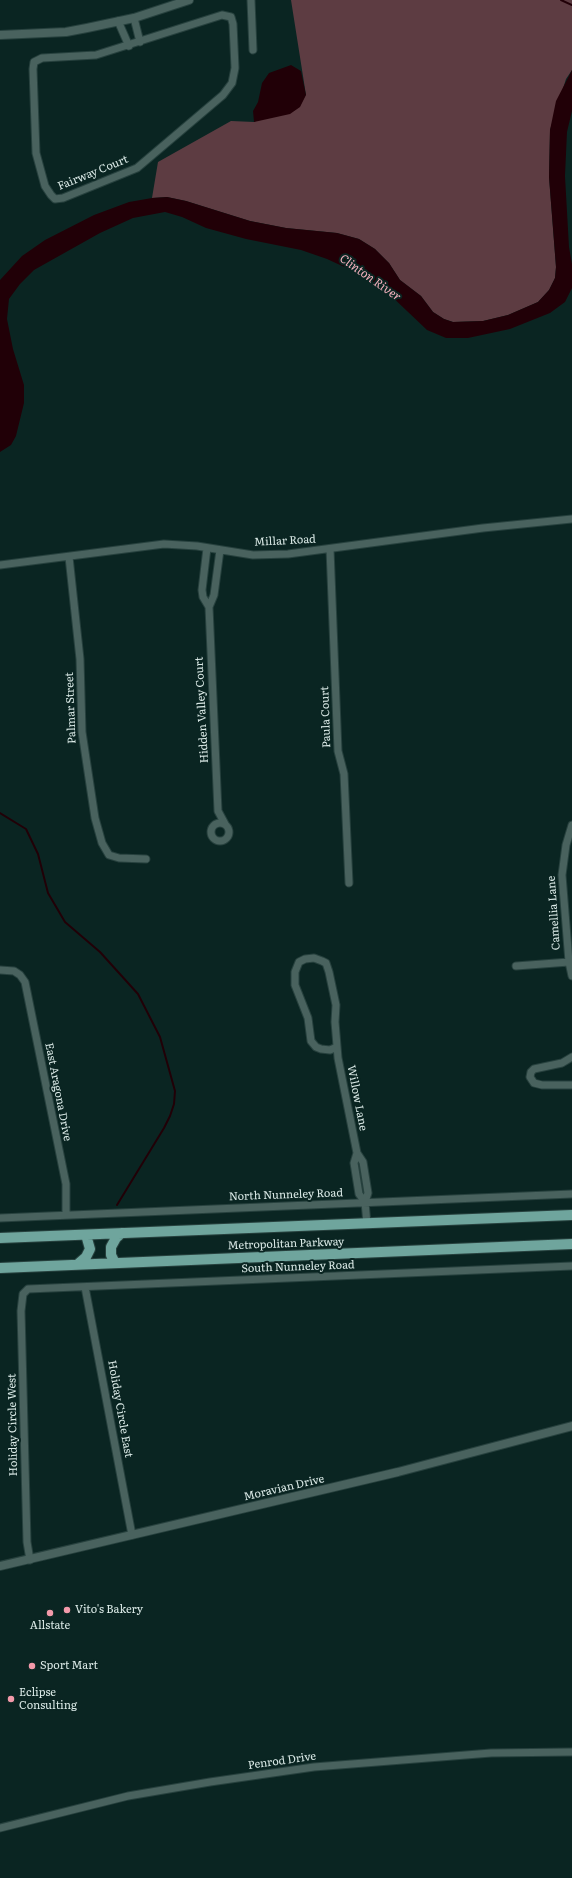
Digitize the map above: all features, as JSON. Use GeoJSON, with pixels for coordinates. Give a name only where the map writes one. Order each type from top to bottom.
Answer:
{"type":"FeatureCollection","features":[{"type":"Feature","properties":{"kind":"main road","name":"Metropolitan Parkway"},"geometry":{"type":"LineString","coordinates":[[0,1238],[572,1216]]}},
{"type":"Feature","properties":{"kind":"main road"},"geometry":{"type":"LineString","coordinates":[[115,1263],[111,1247],[116,1238],[122,1234]]}},
{"type":"Feature","properties":{"kind":"main road"},"geometry":{"type":"LineString","coordinates":[[78,1264],[86,1257],[90,1249],[86,1235]]}},
{"type":"Feature","properties":{"kind":"main road","name":"Metropolitan Parkway"},"geometry":{"type":"LineString","coordinates":[[0,1268],[572,1244]]}},
{"type":"Feature","properties":{"kind":"street"},"geometry":{"type":"LineString","coordinates":[[0,35],[66,32],[134,18],[189,0]]}},
{"type":"Feature","properties":{"kind":"street"},"geometry":{"type":"LineString","coordinates":[[251,0],[253,50]]}},
{"type":"Feature","properties":{"kind":"street","name":"Fairway Court"},"geometry":{"type":"LineString","coordinates":[[222,15],[231,17],[234,27],[235,68],[232,83],[214,103],[137,168],[69,196],[55,199],[50,195],[45,186],[36,153],[32,69],[34,62],[42,58],[96,55],[140,42],[222,15]]}},
{"type":"Feature","properties":{"kind":"street"},"geometry":{"type":"LineString","coordinates":[[134,18],[140,42]]}},
{"type":"Feature","properties":{"kind":"street"},"geometry":{"type":"LineString","coordinates":[[118,21],[129,46]]}},
{"type":"Feature","properties":{"kind":"street","name":"Millar Road"},"geometry":{"type":"LineString","coordinates":[[0,565],[164,544],[270,555],[330,549],[483,528],[572,519]]}},
{"type":"Feature","properties":{"kind":"street","name":"Hidden Valley Court"},"geometry":{"type":"LineString","coordinates":[[207,548],[202,590],[209,607],[218,811],[214,825]]}},
{"type":"Feature","properties":{"kind":"street","name":"Paula Court"},"geometry":{"type":"LineString","coordinates":[[330,549],[338,751],[344,774],[349,882]]}},
{"type":"Feature","properties":{"kind":"street","name":"Hidden Valley Court"},"geometry":{"type":"LineString","coordinates":[[209,607],[214,596],[220,550]]}},
{"type":"Feature","properties":{"kind":"street","name":"Palmar Street"},"geometry":{"type":"LineString","coordinates":[[68,556],[80,659],[81,711],[84,751],[95,818],[102,843],[109,855],[119,858],[146,858]]}},
{"type":"Feature","properties":{"kind":"street"},"geometry":{"type":"LineString","coordinates":[[204,572],[216,573]]}},
{"type":"Feature","properties":{"kind":"street","name":"Hidden Valley Court"},"geometry":{"type":"LineString","coordinates":[[218,811],[225,824]]}},
{"type":"Feature","properties":{"kind":"street"},"geometry":{"type":"LineString","coordinates":[[219,823],[225,824],[228,829],[228,835],[219,841],[214,839],[211,833],[214,825],[219,823]]}},
{"type":"Feature","properties":{"kind":"street","name":"Camellia Lane"},"geometry":{"type":"LineString","coordinates":[[572,824],[566,845],[562,874],[569,962],[572,976]]}},
{"type":"Feature","properties":{"kind":"street","name":"Willow Lane"},"geometry":{"type":"LineString","coordinates":[[337,1047],[330,1050],[321,1049],[316,1047],[311,1041],[308,1018],[295,985],[295,972],[299,962],[305,959],[314,958],[322,960],[326,963],[330,972],[336,1005],[335,1022],[337,1047],[357,1153],[363,1162],[368,1193],[365,1202],[367,1224]]}},
{"type":"Feature","properties":{"kind":"street"},"geometry":{"type":"LineString","coordinates":[[516,966],[569,962]]}},
{"type":"Feature","properties":{"kind":"street","name":"East Aragona Drive"},"geometry":{"type":"LineString","coordinates":[[0,970],[14,971],[20,975],[25,982],[66,1184],[66,1215]]}},
{"type":"Feature","properties":{"kind":"street"},"geometry":{"type":"LineString","coordinates":[[572,1057],[562,1063],[534,1069],[531,1072],[530,1077],[534,1083],[542,1085],[572,1085]]}},
{"type":"Feature","properties":{"kind":"street","name":"North Nunneley Road"},"geometry":{"type":"LineString","coordinates":[[0,1218],[572,1194]]}},
{"type":"Feature","properties":{"kind":"street","name":"South Nunneley Road"},"geometry":{"type":"LineString","coordinates":[[25,1291],[32,1288],[572,1266]]}},
{"type":"Feature","properties":{"kind":"street","name":"Holiday Circle East"},"geometry":{"type":"LineString","coordinates":[[85,1286],[132,1535]]}},
{"type":"Feature","properties":{"kind":"street","name":"Holiday Circle West"},"geometry":{"type":"LineString","coordinates":[[25,1291],[22,1298],[21,1311],[27,1542],[30,1560]]}},
{"type":"Feature","properties":{"kind":"street","name":"Moravian Drive"},"geometry":{"type":"LineString","coordinates":[[0,1566],[398,1472],[572,1426]]}},
{"type":"Feature","properties":{"kind":"street","name":"Penrod Drive"},"geometry":{"type":"LineString","coordinates":[[0,1828],[128,1796],[210,1782],[314,1767],[491,1753],[572,1752]]}},
{"type":"Feature","properties":{"kind":"shaded area"},"geometry":{"type":"Polygon","coordinates":[[[291,0],[572,0],[572,70],[566,79],[550,130],[549,177],[556,267],[555,278],[549,290],[538,302],[508,315],[483,321],[453,322],[444,319],[433,312],[421,296],[400,280],[389,263],[375,249],[359,239],[337,233],[286,228],[250,221],[186,201],[167,197],[152,198],[158,162],[231,121],[254,122],[306,95],[291,0]]]}},
{"type":"Feature","properties":{"kind":"water"},"geometry":{"type":"Polygon","coordinates":[[[291,65],[301,71],[306,95],[300,107],[290,114],[254,122],[253,111],[258,102],[262,83],[269,73],[291,65]]]}},
{"type":"Feature","properties":{"kind":"water","name":"Clinton River"},"geometry":{"type":"Polygon","coordinates":[[[572,70],[572,111],[567,132],[565,176],[569,247],[572,264],[572,288],[565,302],[550,313],[510,329],[468,338],[446,338],[427,330],[387,292],[353,271],[327,259],[301,250],[246,239],[206,228],[182,217],[165,212],[133,218],[100,233],[34,270],[20,284],[9,299],[7,319],[13,349],[24,385],[24,403],[16,436],[11,445],[0,452],[0,280],[22,256],[45,240],[94,215],[129,202],[167,197],[186,201],[250,221],[286,228],[337,233],[359,239],[375,249],[389,263],[400,280],[421,296],[433,312],[444,319],[453,322],[483,321],[508,315],[538,302],[549,290],[555,278],[556,267],[549,177],[550,130],[556,101],[572,70]]]}},
{"type":"Feature","properties":{"kind":"waterway"},"geometry":{"type":"LineString","coordinates":[[561,0],[572,5]]}},
{"type":"Feature","properties":{"kind":"waterway"},"geometry":{"type":"LineString","coordinates":[[0,813],[26,829],[38,854],[48,893],[65,922],[100,952],[138,994],[160,1037],[175,1091],[174,1104],[164,1128],[117,1205]]}},
{"type":"Feature","properties":{"kind":"place","name":"Vito's Bakery"},"geometry":{"type":"Point","coordinates":[67,1610]}},
{"type":"Feature","properties":{"kind":"place","name":"Allstate"},"geometry":{"type":"Point","coordinates":[50,1613]}},
{"type":"Feature","properties":{"kind":"place","name":"Sport Mart"},"geometry":{"type":"Point","coordinates":[32,1666]}},
{"type":"Feature","properties":{"kind":"place","name":"Eclipse Consulting"},"geometry":{"type":"Point","coordinates":[11,1699]}}]}
